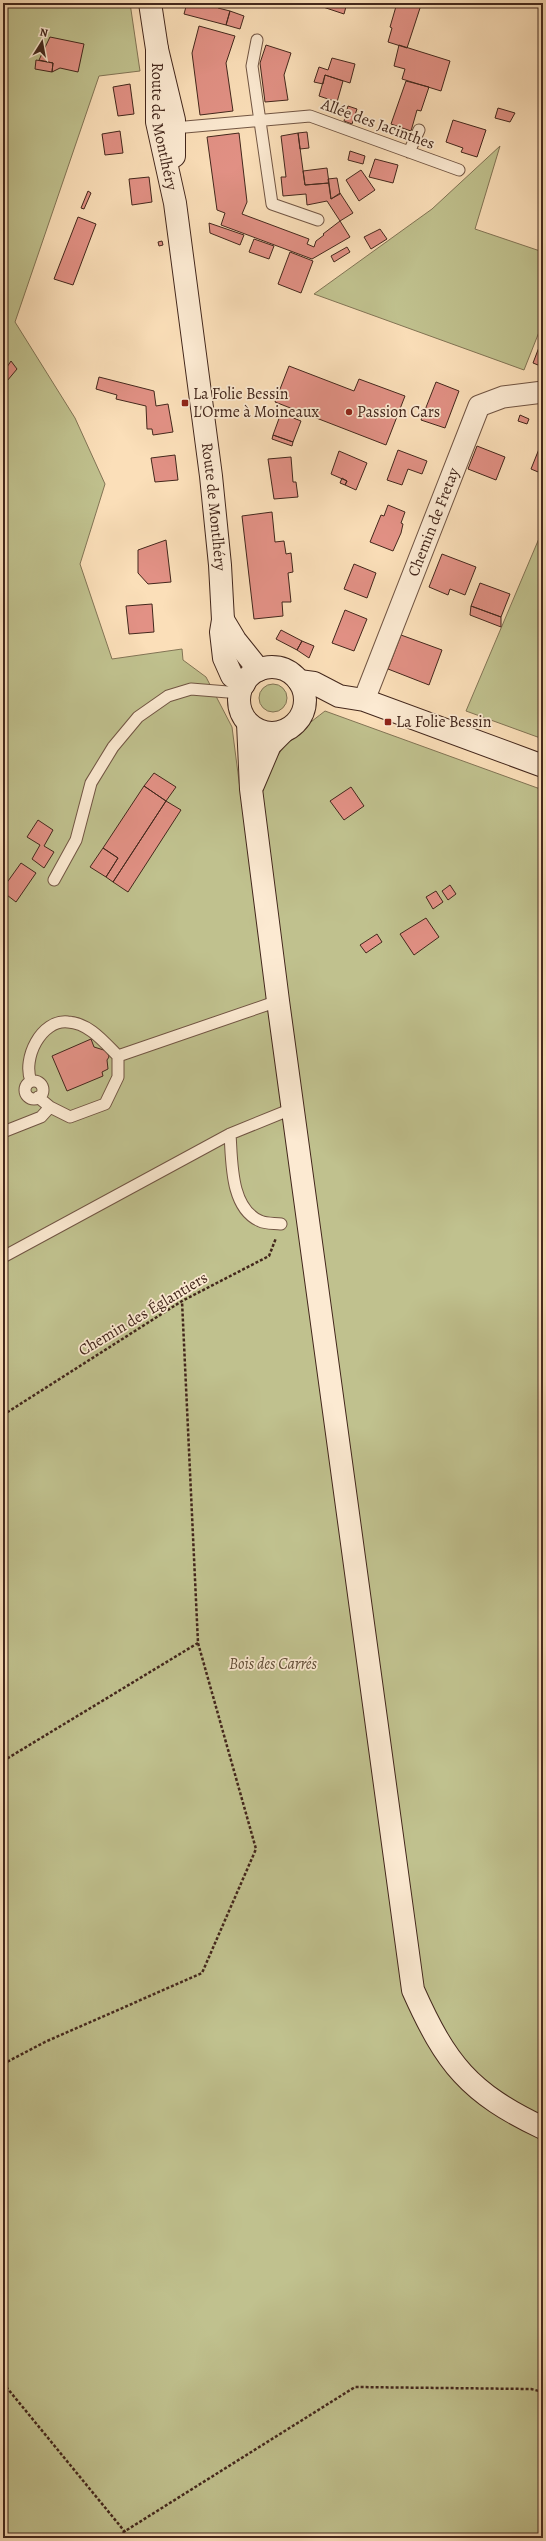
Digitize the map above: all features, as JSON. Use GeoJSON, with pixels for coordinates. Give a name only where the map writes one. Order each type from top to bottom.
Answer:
{"type":"FeatureCollection","features":[{"type":"Feature","properties":{"kind":"main road","name":"Route de Montlhéry"},"geometry":{"type":"LineString","coordinates":[[150,3],[157,49],[174,128],[175,203]]}},
{"type":"Feature","properties":{"kind":"main road","name":"Route de Montlhéry"},"geometry":{"type":"LineString","coordinates":[[157,49],[157,122],[175,203],[211,476],[220,565],[223,620],[221,632],[224,658],[232,676],[248,682]]}},
{"type":"Feature","properties":{"kind":"main road"},"geometry":{"type":"LineString","coordinates":[[283,732],[264,732],[248,722],[242,714],[248,682],[276,668],[285,670],[299,681],[314,683],[339,696],[364,700],[543,766]]}},
{"type":"Feature","properties":{"kind":"main road"},"geometry":{"type":"LineString","coordinates":[[299,681],[305,698],[301,716]]}},
{"type":"Feature","properties":{"kind":"main road"},"geometry":{"type":"LineString","coordinates":[[251,789],[270,745],[283,732],[290,728],[301,716],[339,696]]}},
{"type":"Feature","properties":{"kind":"main road"},"geometry":{"type":"LineString","coordinates":[[248,722],[251,789],[278,1001],[294,1108],[413,1990],[432,2033],[461,2073],[482,2093],[514,2114],[543,2128]]}},
{"type":"Feature","properties":{"kind":"street","name":"Chemin de Fretay"},"geometry":{"type":"LineString","coordinates":[[364,700],[479,406],[503,397],[543,392]]}},
{"type":"Feature","properties":{"kind":"lane"},"geometry":{"type":"LineString","coordinates":[[257,40],[252,66],[272,204],[318,220]]}},
{"type":"Feature","properties":{"kind":"lane","name":"Allée des Jacinthes"},"geometry":{"type":"LineString","coordinates":[[174,128],[260,119],[310,116],[459,170]]}},
{"type":"Feature","properties":{"kind":"lane"},"geometry":{"type":"LineString","coordinates":[[409,152],[420,130]]}},
{"type":"Feature","properties":{"kind":"lane"},"geometry":{"type":"LineString","coordinates":[[54,880],[76,840],[92,783],[112,747],[138,717],[168,696],[190,689],[248,682]]}},
{"type":"Feature","properties":{"kind":"lane"},"geometry":{"type":"LineString","coordinates":[[118,1056],[278,1001]]}},
{"type":"Feature","properties":{"kind":"lane"},"geometry":{"type":"LineString","coordinates":[[69,1021],[97,1034],[118,1056],[118,1077],[105,1104],[70,1117],[50,1107],[38,1097],[32,1098],[25,1093],[25,1088],[31,1081],[30,1062],[36,1040],[55,1023],[69,1021]]}},
{"type":"Feature","properties":{"kind":"lane"},"geometry":{"type":"LineString","coordinates":[[3,1132],[41,1117],[50,1107]]}},
{"type":"Feature","properties":{"kind":"lane"},"geometry":{"type":"LineString","coordinates":[[3,1257],[230,1134],[294,1108]]}},
{"type":"Feature","properties":{"kind":"lane"},"geometry":{"type":"LineString","coordinates":[[230,1134],[233,1175],[240,1200],[250,1215],[260,1222],[281,1224]]}},
{"type":"Feature","properties":{"kind":"path","name":"Chemin des Églantiers"},"geometry":{"type":"LineString","coordinates":[[3,1415],[182,1301],[269,1256],[281,1224]]}},
{"type":"Feature","properties":{"kind":"path"},"geometry":{"type":"LineString","coordinates":[[3,2064],[45,2042],[202,1973],[256,1849],[198,1642],[182,1301]]}},
{"type":"Feature","properties":{"kind":"path"},"geometry":{"type":"LineString","coordinates":[[3,1761],[198,1642]]}},
{"type":"Feature","properties":{"kind":"path"},"geometry":{"type":"LineString","coordinates":[[3,2383],[130,2538]]}},
{"type":"Feature","properties":{"kind":"path"},"geometry":{"type":"LineString","coordinates":[[114,2538],[355,2387],[531,2388],[543,2392]]}},
{"type":"Feature","properties":{"kind":"green space","name":"Bois des Carrés"},"geometry":{"type":"Polygon","coordinates":[[[3,3],[130,3],[140,71],[99,76],[15,322],[75,418],[105,484],[80,564],[112,659],[182,649],[183,660],[206,677],[232,727],[240,789],[263,790],[267,776],[273,764],[286,744],[325,711],[543,790],[543,2538],[3,2538],[3,3]]]}},
{"type":"Feature","properties":{"kind":"green space"},"geometry":{"type":"Polygon","coordinates":[[[500,146],[475,229],[543,252],[543,322],[524,370],[314,294],[432,209],[500,146]]]}},
{"type":"Feature","properties":{"kind":"green space"},"geometry":{"type":"Polygon","coordinates":[[[543,529],[543,739],[466,711],[543,529]]]}},
{"type":"Feature","properties":{"kind":"green space"},"geometry":{"type":"Polygon","coordinates":[[[273,684],[279,685],[283,688],[286,692],[286,704],[283,708],[279,711],[273,712],[267,711],[263,708],[260,704],[259,698],[260,692],[263,688],[267,685],[273,684]]]}},
{"type":"Feature","properties":{"kind":"building"},"geometry":{"type":"Polygon","coordinates":[[[187,3],[211,6],[212,3],[219,3],[218,8],[230,11],[226,25],[184,14],[187,3]]]}},
{"type":"Feature","properties":{"kind":"building"},"geometry":{"type":"Polygon","coordinates":[[[324,3],[347,3],[344,14],[323,7],[324,3]]]}},
{"type":"Feature","properties":{"kind":"building"},"geometry":{"type":"Polygon","coordinates":[[[397,3],[421,5],[407,48],[388,42],[392,28],[390,27],[397,3]]]}},
{"type":"Feature","properties":{"kind":"building"},"geometry":{"type":"Polygon","coordinates":[[[230,11],[244,16],[240,29],[226,25],[230,11]]]}},
{"type":"Feature","properties":{"kind":"building"},"geometry":{"type":"Polygon","coordinates":[[[199,26],[235,36],[226,63],[233,111],[200,115],[192,53],[199,26]]]}},
{"type":"Feature","properties":{"kind":"building"},"geometry":{"type":"Polygon","coordinates":[[[50,37],[84,44],[78,72],[60,68],[52,72],[53,63],[39,60],[50,37]]]}},
{"type":"Feature","properties":{"kind":"building"},"geometry":{"type":"Polygon","coordinates":[[[266,45],[291,53],[284,75],[288,100],[265,102],[260,63],[266,45]]]}},
{"type":"Feature","properties":{"kind":"building"},"geometry":{"type":"Polygon","coordinates":[[[399,45],[450,61],[441,91],[402,79],[405,69],[394,66],[399,45]]]}},
{"type":"Feature","properties":{"kind":"building"},"geometry":{"type":"Polygon","coordinates":[[[332,58],[355,64],[350,83],[325,75],[323,84],[314,82],[319,67],[328,70],[332,58]]]}},
{"type":"Feature","properties":{"kind":"building"},"geometry":{"type":"Polygon","coordinates":[[[36,60],[53,63],[52,72],[35,69],[36,60]]]}},
{"type":"Feature","properties":{"kind":"building"},"geometry":{"type":"Polygon","coordinates":[[[325,75],[343,81],[337,102],[319,96],[325,75]]]}},
{"type":"Feature","properties":{"kind":"building"},"geometry":{"type":"Polygon","coordinates":[[[406,81],[429,87],[421,111],[417,110],[411,131],[391,124],[406,81]]]}},
{"type":"Feature","properties":{"kind":"building"},"geometry":{"type":"Polygon","coordinates":[[[130,84],[134,114],[118,116],[113,87],[130,84]]]}},
{"type":"Feature","properties":{"kind":"building"},"geometry":{"type":"Polygon","coordinates":[[[348,106],[357,109],[352,124],[344,121],[348,106]]]}},
{"type":"Feature","properties":{"kind":"building"},"geometry":{"type":"Polygon","coordinates":[[[498,108],[515,113],[510,122],[495,118],[498,108]]]}},
{"type":"Feature","properties":{"kind":"building"},"geometry":{"type":"Polygon","coordinates":[[[453,120],[486,130],[477,157],[461,152],[463,148],[446,142],[453,120]]]}},
{"type":"Feature","properties":{"kind":"building"},"geometry":{"type":"Polygon","coordinates":[[[120,131],[123,153],[105,155],[102,134],[120,131]]]}},
{"type":"Feature","properties":{"kind":"building"},"geometry":{"type":"Polygon","coordinates":[[[307,132],[309,148],[300,149],[298,133],[307,132]]]}},
{"type":"Feature","properties":{"kind":"building"},"geometry":{"type":"Polygon","coordinates":[[[239,133],[247,202],[242,214],[309,239],[307,244],[314,247],[316,241],[324,235],[323,234],[340,221],[350,237],[312,259],[221,225],[225,213],[217,210],[207,137],[239,133]]]}},
{"type":"Feature","properties":{"kind":"building"},"geometry":{"type":"Polygon","coordinates":[[[298,133],[305,185],[329,183],[331,199],[340,193],[353,213],[340,221],[327,201],[307,205],[306,194],[283,196],[281,177],[286,177],[281,136],[298,133]]]}},
{"type":"Feature","properties":{"kind":"building"},"geometry":{"type":"Polygon","coordinates":[[[350,151],[365,156],[363,164],[348,160],[350,151]]]}},
{"type":"Feature","properties":{"kind":"building"},"geometry":{"type":"Polygon","coordinates":[[[375,159],[398,165],[393,183],[369,177],[375,159]]]}},
{"type":"Feature","properties":{"kind":"building"},"geometry":{"type":"Polygon","coordinates":[[[327,168],[329,183],[305,185],[303,171],[327,168]]]}},
{"type":"Feature","properties":{"kind":"building"},"geometry":{"type":"Polygon","coordinates":[[[361,170],[375,190],[359,201],[346,180],[361,170]]]}},
{"type":"Feature","properties":{"kind":"building"},"geometry":{"type":"Polygon","coordinates":[[[149,177],[152,202],[132,205],[129,179],[149,177]]]}},
{"type":"Feature","properties":{"kind":"building"},"geometry":{"type":"Polygon","coordinates":[[[337,178],[340,194],[331,199],[328,179],[337,178]]]}},
{"type":"Feature","properties":{"kind":"building"},"geometry":{"type":"Polygon","coordinates":[[[88,191],[91,193],[84,209],[81,208],[88,191]]]}},
{"type":"Feature","properties":{"kind":"building"},"geometry":{"type":"Polygon","coordinates":[[[78,217],[96,224],[73,285],[54,279],[78,217]]]}},
{"type":"Feature","properties":{"kind":"building"},"geometry":{"type":"Polygon","coordinates":[[[209,223],[244,235],[240,245],[210,233],[209,223]]]}},
{"type":"Feature","properties":{"kind":"building"},"geometry":{"type":"Polygon","coordinates":[[[380,229],[387,239],[371,249],[364,237],[380,229]]]}},
{"type":"Feature","properties":{"kind":"building"},"geometry":{"type":"Polygon","coordinates":[[[254,239],[274,246],[269,259],[249,252],[254,239]]]}},
{"type":"Feature","properties":{"kind":"building"},"geometry":{"type":"Polygon","coordinates":[[[162,241],[163,245],[159,246],[158,242],[162,241]]]}},
{"type":"Feature","properties":{"kind":"building"},"geometry":{"type":"Polygon","coordinates":[[[347,247],[350,252],[334,262],[331,256],[347,247]]]}},
{"type":"Feature","properties":{"kind":"building"},"geometry":{"type":"Polygon","coordinates":[[[290,252],[313,261],[301,293],[278,284],[290,252]]]}},
{"type":"Feature","properties":{"kind":"building"},"geometry":{"type":"Polygon","coordinates":[[[541,342],[543,343],[543,367],[533,363],[541,342]]]}},
{"type":"Feature","properties":{"kind":"building"},"geometry":{"type":"Polygon","coordinates":[[[11,361],[17,369],[7,381],[3,377],[3,373],[11,361]]]}},
{"type":"Feature","properties":{"kind":"building","name":"Passion Cars"},"geometry":{"type":"Polygon","coordinates":[[[289,366],[354,391],[359,379],[405,396],[386,445],[275,402],[289,366]]]}},
{"type":"Feature","properties":{"kind":"building"},"geometry":{"type":"Polygon","coordinates":[[[99,377],[154,391],[156,406],[168,404],[173,432],[153,435],[152,429],[147,429],[146,406],[116,399],[117,395],[96,389],[99,377]]]}},
{"type":"Feature","properties":{"kind":"building"},"geometry":{"type":"Polygon","coordinates":[[[436,382],[459,391],[445,428],[421,420],[436,382]]]}},
{"type":"Feature","properties":{"kind":"building"},"geometry":{"type":"Polygon","coordinates":[[[281,413],[301,421],[293,442],[273,435],[281,413]]]}},
{"type":"Feature","properties":{"kind":"building"},"geometry":{"type":"Polygon","coordinates":[[[520,415],[529,419],[527,424],[518,421],[520,415]]]}},
{"type":"Feature","properties":{"kind":"building"},"geometry":{"type":"Polygon","coordinates":[[[273,435],[293,442],[292,446],[272,439],[273,435]]]}},
{"type":"Feature","properties":{"kind":"building"},"geometry":{"type":"Polygon","coordinates":[[[541,444],[543,445],[543,474],[531,469],[541,444]]]}},
{"type":"Feature","properties":{"kind":"building"},"geometry":{"type":"Polygon","coordinates":[[[477,446],[505,457],[496,480],[468,469],[477,446]]]}},
{"type":"Feature","properties":{"kind":"building"},"geometry":{"type":"Polygon","coordinates":[[[398,450],[427,461],[422,474],[408,469],[402,485],[387,480],[398,450]]]}},
{"type":"Feature","properties":{"kind":"building"},"geometry":{"type":"Polygon","coordinates":[[[339,451],[367,463],[356,490],[345,485],[347,481],[331,474],[339,451]]]}},
{"type":"Feature","properties":{"kind":"building"},"geometry":{"type":"Polygon","coordinates":[[[175,455],[178,480],[155,482],[151,458],[175,455]]]}},
{"type":"Feature","properties":{"kind":"building"},"geometry":{"type":"Polygon","coordinates":[[[291,457],[293,482],[296,482],[298,497],[274,499],[268,459],[291,457]]]}},
{"type":"Feature","properties":{"kind":"building"},"geometry":{"type":"Polygon","coordinates":[[[342,478],[347,481],[345,485],[340,483],[342,478]]]}},
{"type":"Feature","properties":{"kind":"building"},"geometry":{"type":"Polygon","coordinates":[[[388,505],[405,512],[401,523],[403,524],[401,533],[393,551],[370,542],[381,515],[384,516],[388,505]]]}},
{"type":"Feature","properties":{"kind":"building"},"geometry":{"type":"Polygon","coordinates":[[[272,512],[275,542],[284,541],[286,554],[291,553],[293,572],[288,573],[291,602],[282,602],[283,616],[254,619],[242,516],[272,512]]]}},
{"type":"Feature","properties":{"kind":"building"},"geometry":{"type":"Polygon","coordinates":[[[166,540],[171,582],[148,584],[138,573],[138,550],[166,540]]]}},
{"type":"Feature","properties":{"kind":"building"},"geometry":{"type":"Polygon","coordinates":[[[442,554],[476,567],[465,595],[450,589],[448,595],[429,587],[442,554]]]}},
{"type":"Feature","properties":{"kind":"building"},"geometry":{"type":"Polygon","coordinates":[[[354,564],[376,573],[367,598],[344,589],[354,564]]]}},
{"type":"Feature","properties":{"kind":"building"},"geometry":{"type":"Polygon","coordinates":[[[480,583],[510,594],[501,617],[471,606],[480,583]]]}},
{"type":"Feature","properties":{"kind":"building"},"geometry":{"type":"Polygon","coordinates":[[[152,604],[154,632],[129,634],[126,606],[152,604]]]}},
{"type":"Feature","properties":{"kind":"building"},"geometry":{"type":"Polygon","coordinates":[[[471,606],[501,617],[501,627],[470,615],[471,606]]]}},
{"type":"Feature","properties":{"kind":"building"},"geometry":{"type":"Polygon","coordinates":[[[345,610],[367,619],[354,651],[332,643],[345,610]]]}},
{"type":"Feature","properties":{"kind":"building"},"geometry":{"type":"Polygon","coordinates":[[[281,630],[302,641],[297,650],[276,639],[281,630]]]}},
{"type":"Feature","properties":{"kind":"building"},"geometry":{"type":"Polygon","coordinates":[[[401,635],[442,650],[429,685],[388,669],[401,635]]]}},
{"type":"Feature","properties":{"kind":"building"},"geometry":{"type":"Polygon","coordinates":[[[302,641],[314,646],[309,658],[297,650],[302,641]]]}},
{"type":"Feature","properties":{"kind":"building"},"geometry":{"type":"Polygon","coordinates":[[[154,773],[176,787],[166,801],[144,786],[154,773]]]}},
{"type":"Feature","properties":{"kind":"building"},"geometry":{"type":"Polygon","coordinates":[[[144,786],[166,801],[113,882],[106,877],[118,858],[103,848],[144,786]]]}},
{"type":"Feature","properties":{"kind":"building"},"geometry":{"type":"Polygon","coordinates":[[[351,787],[364,806],[344,820],[330,801],[351,787]]]}},
{"type":"Feature","properties":{"kind":"building"},"geometry":{"type":"Polygon","coordinates":[[[166,801],[181,810],[128,892],[113,882],[166,801]]]}},
{"type":"Feature","properties":{"kind":"building"},"geometry":{"type":"Polygon","coordinates":[[[38,820],[53,830],[44,846],[54,852],[44,868],[32,859],[40,845],[27,837],[38,820]]]}},
{"type":"Feature","properties":{"kind":"building"},"geometry":{"type":"Polygon","coordinates":[[[103,848],[118,858],[106,877],[90,867],[103,848]]]}},
{"type":"Feature","properties":{"kind":"building"},"geometry":{"type":"Polygon","coordinates":[[[21,863],[36,873],[16,902],[3,892],[3,888],[21,863]]]}},
{"type":"Feature","properties":{"kind":"building"},"geometry":{"type":"Polygon","coordinates":[[[450,885],[456,894],[448,900],[442,891],[450,885]]]}},
{"type":"Feature","properties":{"kind":"building"},"geometry":{"type":"Polygon","coordinates":[[[436,891],[443,902],[433,909],[426,897],[436,891]]]}},
{"type":"Feature","properties":{"kind":"building"},"geometry":{"type":"Polygon","coordinates":[[[426,918],[439,937],[414,955],[400,934],[426,918]]]}},
{"type":"Feature","properties":{"kind":"building"},"geometry":{"type":"Polygon","coordinates":[[[377,934],[382,942],[366,953],[360,945],[377,934]]]}},
{"type":"Feature","properties":{"kind":"building"},"geometry":{"type":"Polygon","coordinates":[[[91,1039],[94,1047],[107,1051],[109,1057],[107,1060],[108,1069],[102,1072],[103,1076],[67,1091],[52,1056],[91,1039]]]}},
{"type":"Feature","properties":{"kind":"place","name":"La Folie Bessin L'Orme à Moineaux"},"geometry":{"type":"Point","coordinates":[185,403]}},
{"type":"Feature","properties":{"kind":"place","name":"Passion Cars"},"geometry":{"type":"Point","coordinates":[349,412]}},
{"type":"Feature","properties":{"kind":"place","name":"La Folie Bessin"},"geometry":{"type":"Point","coordinates":[388,722]}}]}
